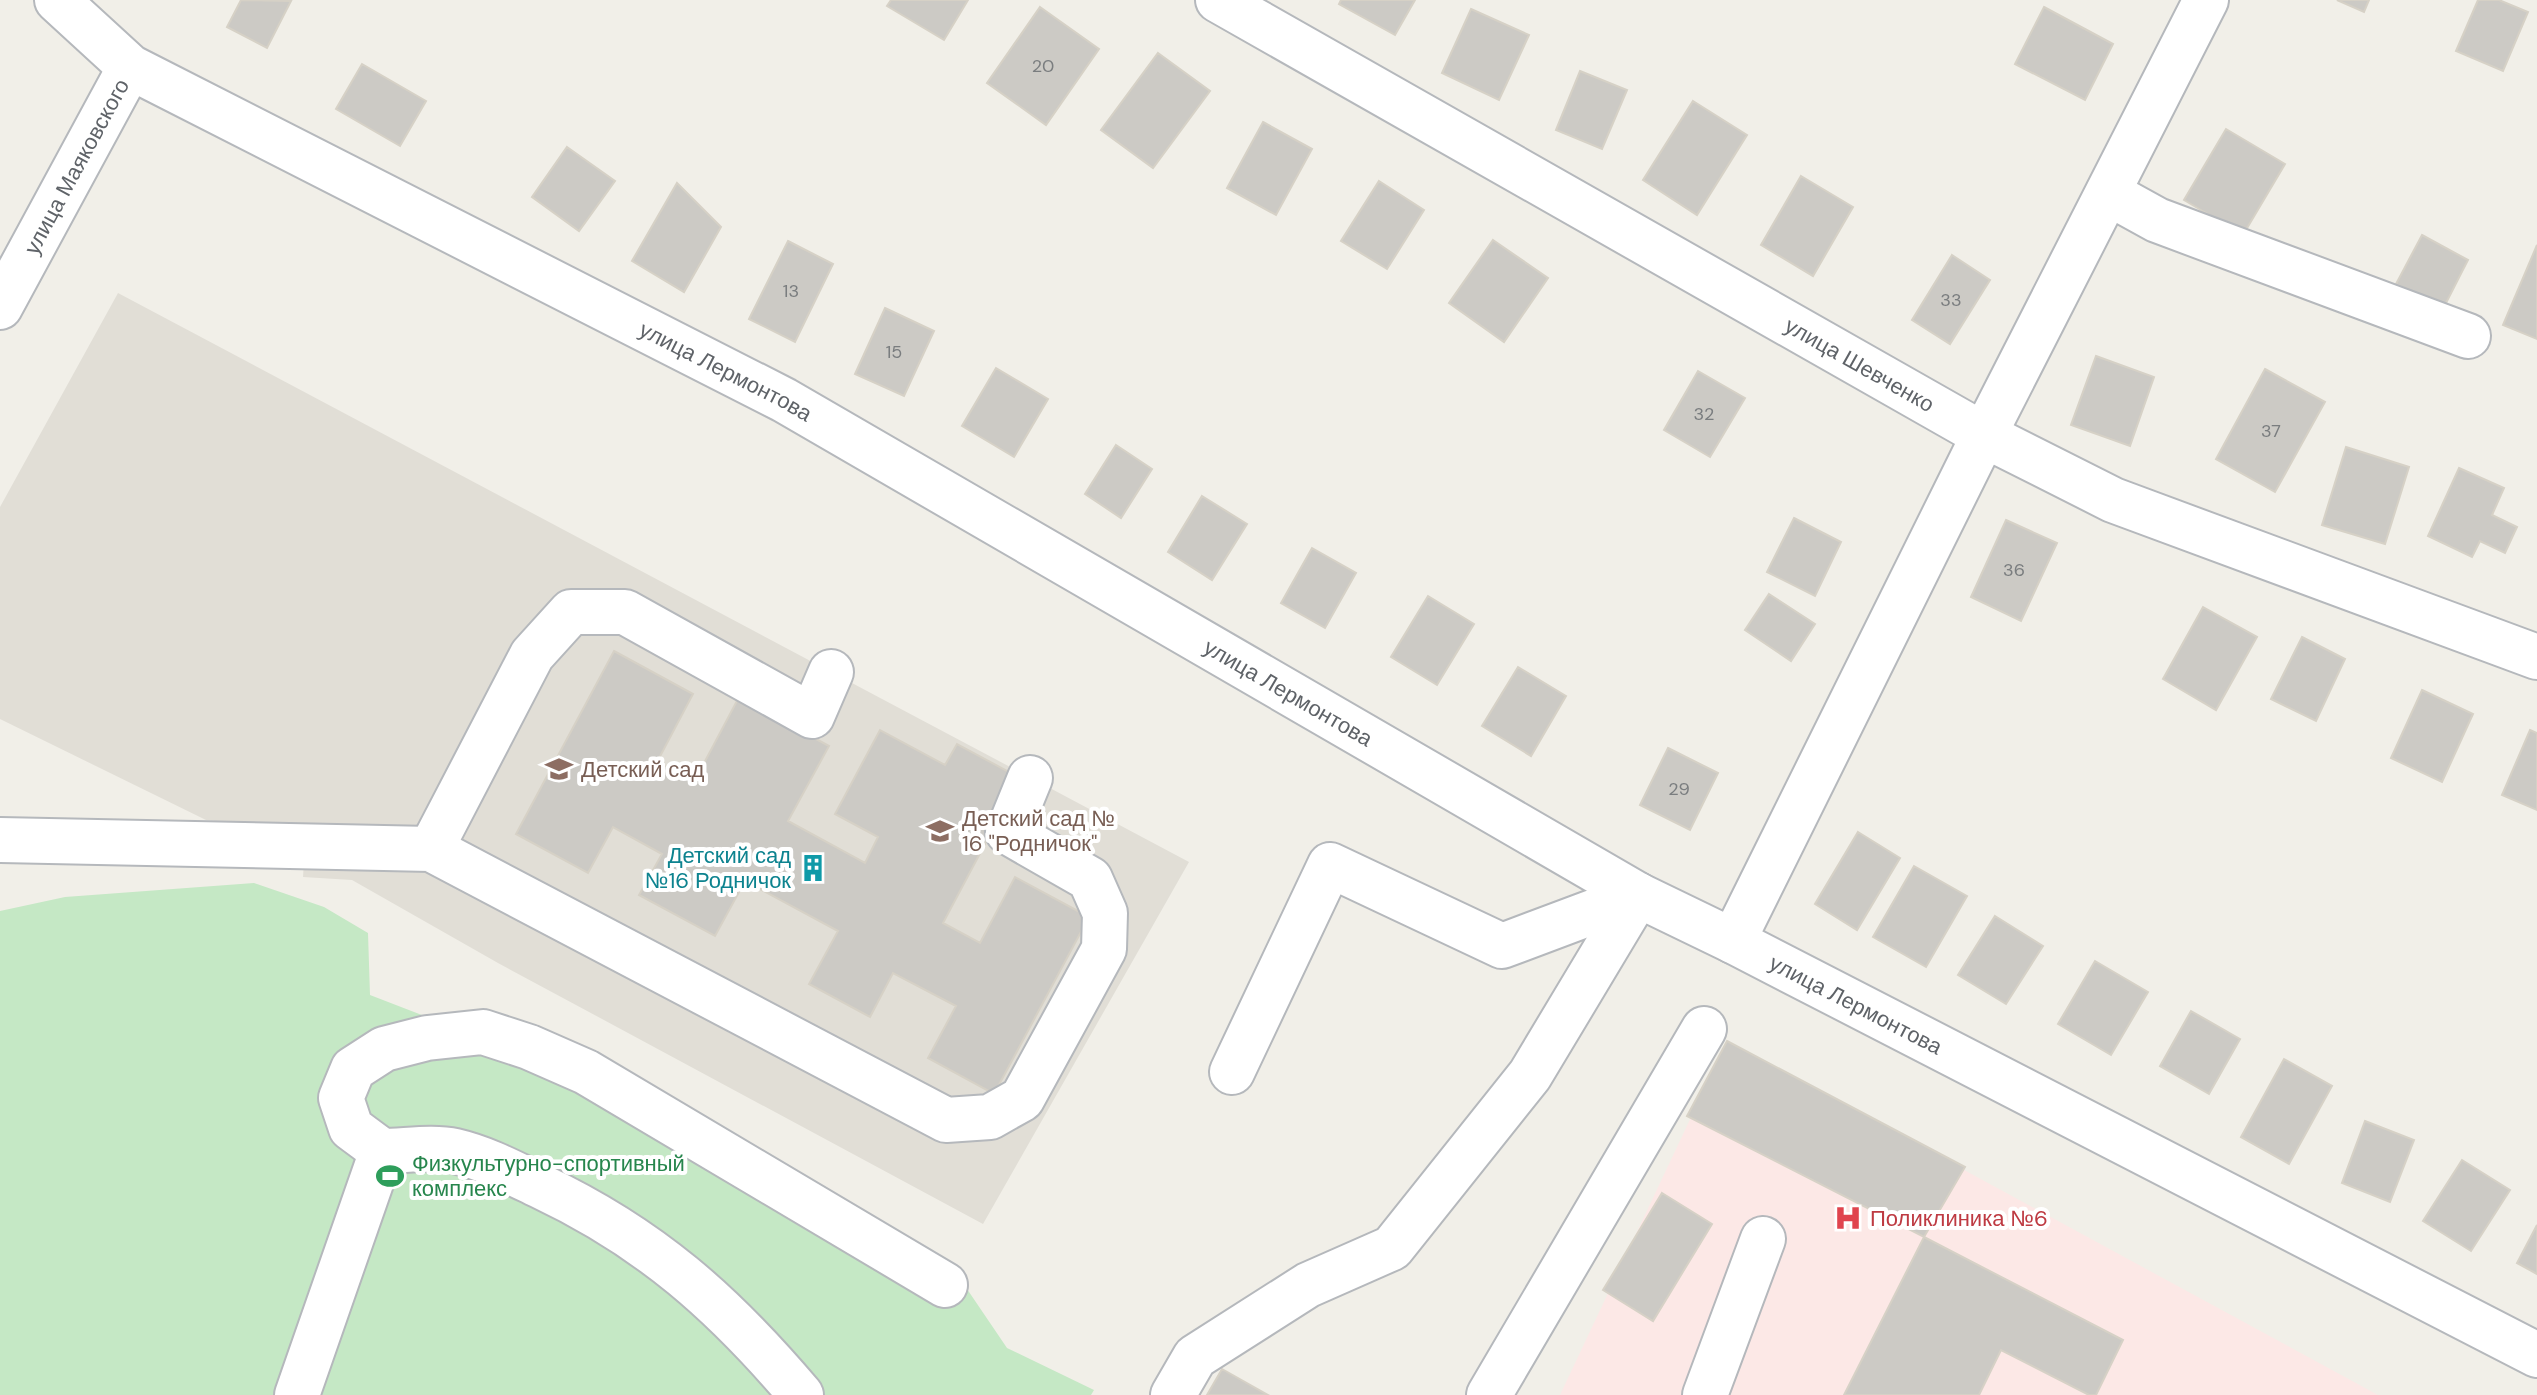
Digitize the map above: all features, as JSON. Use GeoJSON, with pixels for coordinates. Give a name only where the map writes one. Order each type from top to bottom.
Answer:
{"type":"FeatureCollection","features":[{"type":"Feature","properties":{"kind":"street","name":"улица Лермонтова"},"geometry":{"type":"LineString","coordinates":[[57,0],[130,67],[784,400],[1638,895],[2537,1355]]}},
{"type":"Feature","properties":{"kind":"street","name":"улица Шевченко"},"geometry":{"type":"LineString","coordinates":[[1218,0],[1984,435],[2113,500],[2537,657]]}},
{"type":"Feature","properties":{"kind":"street"},"geometry":{"type":"LineString","coordinates":[[1733,941],[1984,435],[2206,0]]}},
{"type":"Feature","properties":{"kind":"street","name":"улица Маяковского"},"geometry":{"type":"LineString","coordinates":[[0,307],[130,67]]}},
{"type":"Feature","properties":{"kind":"street"},"geometry":{"type":"LineString","coordinates":[[2108,193],[2157,220],[2468,336]]}},
{"type":"Feature","properties":{"kind":"street"},"geometry":{"type":"LineString","coordinates":[[431,849],[532,655],[571,612],[625,612],[812,716],[831,672]]}},
{"type":"Feature","properties":{"kind":"street"},"geometry":{"type":"LineString","coordinates":[[0,840],[431,849],[946,1120],[990,1117],[1022,1099],[1104,949],[1105,913],[1090,879],[1008,832],[1030,778]]}},
{"type":"Feature","properties":{"kind":"street"},"geometry":{"type":"LineString","coordinates":[[1232,1072],[1330,865],[1502,946],[1638,895]]}},
{"type":"Feature","properties":{"kind":"street"},"geometry":{"type":"LineString","coordinates":[[1173,1395],[1195,1357],[1308,1285],[1392,1248],[1530,1075],[1638,895]]}},
{"type":"Feature","properties":{"kind":"street"},"geometry":{"type":"LineString","coordinates":[[1489,1395],[1704,1029]]}},
{"type":"Feature","properties":{"kind":"street"},"geometry":{"type":"LineString","coordinates":[[801,1395],[712,1298],[647,1246],[579,1204],[503,1168],[453,1151],[382,1151],[351,1128],[341,1098],[353,1069],[384,1049],[427,1038],[483,1032],[529,1047],[586,1072],[945,1285]]}},
{"type":"Feature","properties":{"kind":"street"},"geometry":{"type":"LineString","coordinates":[[297,1395],[382,1151]]}},
{"type":"Feature","properties":{"kind":"street"},"geometry":{"type":"LineString","coordinates":[[1705,1395],[1763,1239]]}},
{"type":"Feature","properties":{"kind":"shaded area","name":"Детский сад"},"geometry":{"type":"Polygon","coordinates":[[[118,293],[1189,862],[983,1224],[498,963],[352,880],[303,877],[306,831],[206,820],[0,719],[0,507],[118,293]]]}},
{"type":"Feature","properties":{"kind":"shaded area","name":"Поликлиника №6"},"geometry":{"type":"Polygon","coordinates":[[[1727,1041],[2378,1395],[1560,1395],[1727,1041]]]}},
{"type":"Feature","properties":{"kind":"green space","name":"Физкультурно-спортивный комплекс"},"geometry":{"type":"Polygon","coordinates":[[[254,883],[324,907],[368,933],[370,995],[427,1017],[593,1062],[967,1289],[1007,1348],[1094,1390],[1091,1395],[0,1395],[0,911],[65,897],[254,883]]]}},
{"type":"Feature","properties":{"kind":"building"},"geometry":{"type":"Polygon","coordinates":[[[241,0],[291,1],[267,48],[227,27],[241,0]]]}},
{"type":"Feature","properties":{"kind":"building"},"geometry":{"type":"Polygon","coordinates":[[[891,0],[968,0],[944,40],[887,6],[891,0]]]}},
{"type":"Feature","properties":{"kind":"building"},"geometry":{"type":"Polygon","coordinates":[[[1341,0],[1415,0],[1395,35],[1339,4],[1341,0]]]}},
{"type":"Feature","properties":{"kind":"building"},"geometry":{"type":"Polygon","coordinates":[[[2337,0],[2369,0],[2364,12],[2337,0]]]}},
{"type":"Feature","properties":{"kind":"building"},"geometry":{"type":"Polygon","coordinates":[[[2478,0],[2499,0],[2528,12],[2503,71],[2456,51],[2478,0]]]}},
{"type":"Feature","properties":{"kind":"building"},"geometry":{"type":"Polygon","coordinates":[[[1040,7],[1099,49],[1046,125],[987,83],[1040,7]]]}},
{"type":"Feature","properties":{"kind":"building"},"geometry":{"type":"Polygon","coordinates":[[[2044,7],[2113,44],[2085,100],[2015,64],[2044,7]]]}},
{"type":"Feature","properties":{"kind":"building"},"geometry":{"type":"Polygon","coordinates":[[[1471,9],[1529,35],[1499,100],[1442,73],[1471,9]]]}},
{"type":"Feature","properties":{"kind":"building"},"geometry":{"type":"Polygon","coordinates":[[[1158,53],[1210,91],[1153,168],[1101,130],[1158,53]]]}},
{"type":"Feature","properties":{"kind":"building"},"geometry":{"type":"Polygon","coordinates":[[[362,64],[426,101],[400,146],[336,109],[362,64]]]}},
{"type":"Feature","properties":{"kind":"building"},"geometry":{"type":"Polygon","coordinates":[[[1580,71],[1627,90],[1602,149],[1556,130],[1580,71]]]}},
{"type":"Feature","properties":{"kind":"building"},"geometry":{"type":"Polygon","coordinates":[[[1693,101],[1747,135],[1697,215],[1643,180],[1693,101]]]}},
{"type":"Feature","properties":{"kind":"building"},"geometry":{"type":"Polygon","coordinates":[[[1263,122],[1312,149],[1276,215],[1227,188],[1263,122]]]}},
{"type":"Feature","properties":{"kind":"building"},"geometry":{"type":"Polygon","coordinates":[[[2226,129],[2285,164],[2243,235],[2184,200],[2226,129]]]}},
{"type":"Feature","properties":{"kind":"building"},"geometry":{"type":"Polygon","coordinates":[[[567,147],[615,181],[579,231],[532,197],[567,147]]]}},
{"type":"Feature","properties":{"kind":"building"},"geometry":{"type":"Polygon","coordinates":[[[1801,176],[1853,207],[1813,276],[1761,245],[1801,176]]]}},
{"type":"Feature","properties":{"kind":"building"},"geometry":{"type":"Polygon","coordinates":[[[1379,181],[1424,210],[1387,269],[1341,241],[1379,181]]]}},
{"type":"Feature","properties":{"kind":"building"},"geometry":{"type":"Polygon","coordinates":[[[677,183],[721,227],[684,292],[632,261],[677,183]]]}},
{"type":"Feature","properties":{"kind":"building"},"geometry":{"type":"Polygon","coordinates":[[[2422,235],[2468,260],[2443,309],[2396,284],[2422,235]]]}},
{"type":"Feature","properties":{"kind":"building"},"geometry":{"type":"Polygon","coordinates":[[[1493,240],[1548,278],[1504,342],[1449,303],[1493,240]]]}},
{"type":"Feature","properties":{"kind":"building"},"geometry":{"type":"Polygon","coordinates":[[[788,241],[833,264],[795,342],[749,319],[788,241]]]}},
{"type":"Feature","properties":{"kind":"building"},"geometry":{"type":"Polygon","coordinates":[[[2537,245],[2537,339],[2503,325],[2537,245]]]}},
{"type":"Feature","properties":{"kind":"building"},"geometry":{"type":"Polygon","coordinates":[[[1952,255],[1990,280],[1950,344],[1912,320],[1952,255]]]}},
{"type":"Feature","properties":{"kind":"building"},"geometry":{"type":"Polygon","coordinates":[[[885,308],[934,331],[904,396],[855,374],[885,308]]]}},
{"type":"Feature","properties":{"kind":"building"},"geometry":{"type":"Polygon","coordinates":[[[2096,356],[2154,377],[2130,446],[2071,425],[2096,356]]]}},
{"type":"Feature","properties":{"kind":"building"},"geometry":{"type":"Polygon","coordinates":[[[996,368],[1048,399],[1014,457],[962,426],[996,368]]]}},
{"type":"Feature","properties":{"kind":"building"},"geometry":{"type":"Polygon","coordinates":[[[2265,369],[2325,402],[2275,492],[2216,459],[2265,369]]]}},
{"type":"Feature","properties":{"kind":"building"},"geometry":{"type":"Polygon","coordinates":[[[1698,371],[1745,398],[1710,457],[1664,430],[1698,371]]]}},
{"type":"Feature","properties":{"kind":"building"},"geometry":{"type":"Polygon","coordinates":[[[1116,445],[1152,469],[1121,518],[1085,494],[1116,445]]]}},
{"type":"Feature","properties":{"kind":"building"},"geometry":{"type":"Polygon","coordinates":[[[2346,447],[2409,467],[2385,544],[2322,525],[2346,447]]]}},
{"type":"Feature","properties":{"kind":"building"},"geometry":{"type":"Polygon","coordinates":[[[2459,468],[2504,488],[2492,515],[2517,527],[2505,553],[2480,541],[2472,557],[2428,536],[2459,468]]]}},
{"type":"Feature","properties":{"kind":"building"},"geometry":{"type":"Polygon","coordinates":[[[1202,496],[1247,524],[1212,580],[1168,552],[1202,496]]]}},
{"type":"Feature","properties":{"kind":"building"},"geometry":{"type":"Polygon","coordinates":[[[1794,518],[1841,542],[1815,596],[1767,572],[1794,518]]]}},
{"type":"Feature","properties":{"kind":"building"},"geometry":{"type":"Polygon","coordinates":[[[2006,520],[2057,543],[2021,621],[1971,597],[2006,520]]]}},
{"type":"Feature","properties":{"kind":"building"},"geometry":{"type":"Polygon","coordinates":[[[1312,548],[1356,573],[1325,628],[1281,603],[1312,548]]]}},
{"type":"Feature","properties":{"kind":"building"},"geometry":{"type":"Polygon","coordinates":[[[1769,594],[1815,624],[1791,661],[1745,630],[1769,594]]]}},
{"type":"Feature","properties":{"kind":"building"},"geometry":{"type":"Polygon","coordinates":[[[1428,596],[1474,624],[1437,685],[1391,657],[1428,596]]]}},
{"type":"Feature","properties":{"kind":"building"},"geometry":{"type":"Polygon","coordinates":[[[2203,607],[2257,637],[2216,710],[2163,679],[2203,607]]]}},
{"type":"Feature","properties":{"kind":"building"},"geometry":{"type":"Polygon","coordinates":[[[2302,637],[2345,659],[2316,721],[2271,699],[2302,637]]]}},
{"type":"Feature","properties":{"kind":"building","name":"Детский сад №16 Родничок"},"geometry":{"type":"Polygon","coordinates":[[[614,651],[693,694],[657,762],[694,782],[739,697],[829,746],[788,821],[865,863],[878,837],[835,814],[880,730],[945,765],[957,744],[1020,778],[943,923],[980,943],[1015,877],[1089,917],[994,1094],[928,1058],[956,1006],[893,973],[870,1017],[809,984],[838,931],[745,881],[715,936],[639,895],[662,854],[613,827],[588,873],[516,834],[614,651]]]}},
{"type":"Feature","properties":{"kind":"building"},"geometry":{"type":"Polygon","coordinates":[[[1518,667],[1566,696],[1531,756],[1482,726],[1518,667]]]}},
{"type":"Feature","properties":{"kind":"building"},"geometry":{"type":"Polygon","coordinates":[[[2422,690],[2473,714],[2442,782],[2391,758],[2422,690]]]}},
{"type":"Feature","properties":{"kind":"building"},"geometry":{"type":"Polygon","coordinates":[[[2530,730],[2537,733],[2537,810],[2502,795],[2530,730]]]}},
{"type":"Feature","properties":{"kind":"building"},"geometry":{"type":"Polygon","coordinates":[[[1668,748],[1718,773],[1690,830],[1640,805],[1668,748]]]}},
{"type":"Feature","properties":{"kind":"building"},"geometry":{"type":"Polygon","coordinates":[[[1858,832],[1900,858],[1857,930],[1815,904],[1858,832]]]}},
{"type":"Feature","properties":{"kind":"building"},"geometry":{"type":"Polygon","coordinates":[[[1914,866],[1967,896],[1926,967],[1873,937],[1914,866]]]}},
{"type":"Feature","properties":{"kind":"building"},"geometry":{"type":"Polygon","coordinates":[[[1995,916],[2043,946],[2006,1004],[1958,975],[1995,916]]]}},
{"type":"Feature","properties":{"kind":"building"},"geometry":{"type":"Polygon","coordinates":[[[2095,961],[2148,992],[2111,1055],[2058,1024],[2095,961]]]}},
{"type":"Feature","properties":{"kind":"building"},"geometry":{"type":"Polygon","coordinates":[[[2191,1011],[2240,1039],[2209,1094],[2160,1066],[2191,1011]]]}},
{"type":"Feature","properties":{"kind":"building"},"geometry":{"type":"Polygon","coordinates":[[[1727,1041],[1965,1167],[1924,1237],[1687,1116],[1727,1041]]]}},
{"type":"Feature","properties":{"kind":"building"},"geometry":{"type":"Polygon","coordinates":[[[2284,1059],[2332,1086],[2289,1164],[2241,1137],[2284,1059]]]}},
{"type":"Feature","properties":{"kind":"building"},"geometry":{"type":"Polygon","coordinates":[[[2365,1121],[2414,1140],[2390,1202],[2342,1183],[2365,1121]]]}},
{"type":"Feature","properties":{"kind":"building"},"geometry":{"type":"Polygon","coordinates":[[[2462,1160],[2510,1190],[2471,1251],[2423,1221],[2462,1160]]]}},
{"type":"Feature","properties":{"kind":"building"},"geometry":{"type":"Polygon","coordinates":[[[1662,1193],[1712,1224],[1653,1321],[1603,1290],[1662,1193]]]}},
{"type":"Feature","properties":{"kind":"building"},"geometry":{"type":"Polygon","coordinates":[[[2537,1225],[2537,1274],[2517,1263],[2537,1225]]]}},
{"type":"Feature","properties":{"kind":"building"},"geometry":{"type":"Polygon","coordinates":[[[1924,1237],[2123,1340],[2096,1395],[2089,1395],[2001,1350],[1979,1395],[1844,1395],[1924,1237]]]}},
{"type":"Feature","properties":{"kind":"building"},"geometry":{"type":"Polygon","coordinates":[[[1222,1369],[1268,1395],[1207,1395],[1222,1369]]]}},
{"type":"Feature","properties":{"kind":"place","name":"Детский сад"},"geometry":{"type":"Point","coordinates":[559,769]}},
{"type":"Feature","properties":{"kind":"place","name":"Детский сад № 16 \"Родничок\""},"geometry":{"type":"Point","coordinates":[940,831]}},
{"type":"Feature","properties":{"kind":"place","name":"Детский сад №16 Родничок"},"geometry":{"type":"Point","coordinates":[813,868]}},
{"type":"Feature","properties":{"kind":"place","name":"Физкультурно-спортивный комплекс"},"geometry":{"type":"Point","coordinates":[390,1176]}},
{"type":"Feature","properties":{"kind":"place","name":"Поликлиника №6"},"geometry":{"type":"Point","coordinates":[1848,1218]}}]}
